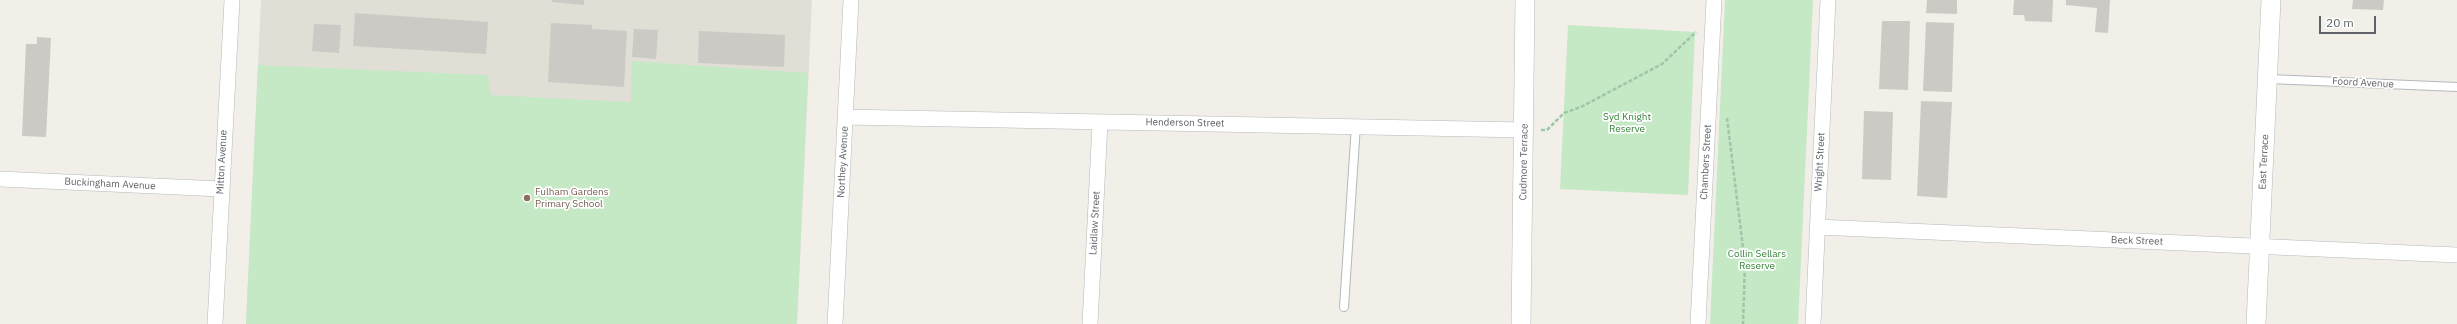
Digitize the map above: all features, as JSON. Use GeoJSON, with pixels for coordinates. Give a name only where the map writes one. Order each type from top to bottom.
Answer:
{"type":"FeatureCollection","features":[{"type":"Feature","properties":{"kind":"street","name":"Mitton Avenue"},"geometry":{"type":"LineString","coordinates":[[215,324],[232,0]]}},
{"type":"Feature","properties":{"kind":"street","name":"Northey Avenue"},"geometry":{"type":"LineString","coordinates":[[835,324],[851,0]]}},
{"type":"Feature","properties":{"kind":"street","name":"Cudmore Terrace"},"geometry":{"type":"LineString","coordinates":[[1521,324],[1525,0]]}},
{"type":"Feature","properties":{"kind":"street","name":"Chambers Street"},"geometry":{"type":"LineString","coordinates":[[1698,324],[1714,0]]}},
{"type":"Feature","properties":{"kind":"street","name":"Wright Street"},"geometry":{"type":"LineString","coordinates":[[1813,324],[1828,0]]}},
{"type":"Feature","properties":{"kind":"street","name":"East Terrace"},"geometry":{"type":"LineString","coordinates":[[2256,324],[2269,79],[2271,0]]}},
{"type":"Feature","properties":{"kind":"street","name":"Henderson Street"},"geometry":{"type":"LineString","coordinates":[[845,117],[1356,125],[1524,130]]}},
{"type":"Feature","properties":{"kind":"street","name":"Laidlaw Street"},"geometry":{"type":"LineString","coordinates":[[1090,324],[1100,122]]}},
{"type":"Feature","properties":{"kind":"street","name":"Buckingham Avenue"},"geometry":{"type":"LineString","coordinates":[[0,178],[221,189]]}},
{"type":"Feature","properties":{"kind":"street","name":"Beck Street"},"geometry":{"type":"LineString","coordinates":[[1817,227],[2457,255]]}},
{"type":"Feature","properties":{"kind":"lane","name":"Foord Avenue"},"geometry":{"type":"LineString","coordinates":[[2269,79],[2457,87]]}},
{"type":"Feature","properties":{"kind":"lane"},"geometry":{"type":"LineString","coordinates":[[1344,307],[1356,125]]}},
{"type":"Feature","properties":{"kind":"path"},"geometry":{"type":"LineString","coordinates":[[1524,130],[1547,130],[1564,113],[1582,108],[1662,64],[1696,32],[1712,34]]}},
{"type":"Feature","properties":{"kind":"path"},"geometry":{"type":"LineString","coordinates":[[1726,112],[1746,264],[1743,324]]}},
{"type":"Feature","properties":{"kind":"shaded area","name":"Fulham Gardens Primary School"},"geometry":{"type":"Polygon","coordinates":[[[261,0],[812,0],[797,324],[246,324],[261,0]]]}},
{"type":"Feature","properties":{"kind":"green space","name":"Collin Sellars Reserve"},"geometry":{"type":"Polygon","coordinates":[[[1725,0],[1813,0],[1798,324],[1710,324],[1725,0]]]}},
{"type":"Feature","properties":{"kind":"green space","name":"Syd Knight Reserve"},"geometry":{"type":"Polygon","coordinates":[[[1568,25],[1695,32],[1688,195],[1560,189],[1568,25]]]}},
{"type":"Feature","properties":{"kind":"green space","name":"Fulham Gardens Primary School"},"geometry":{"type":"Polygon","coordinates":[[[632,61],[808,73],[797,324],[246,324],[258,65],[488,75],[491,95],[631,102],[632,61]]]}},
{"type":"Feature","properties":{"kind":"building"},"geometry":{"type":"Polygon","coordinates":[[[552,0],[584,0],[584,5],[552,2],[552,0]]]}},
{"type":"Feature","properties":{"kind":"building"},"geometry":{"type":"Polygon","coordinates":[[[1927,0],[1957,0],[1957,14],[1926,13],[1927,0]]]}},
{"type":"Feature","properties":{"kind":"building"},"geometry":{"type":"Polygon","coordinates":[[[2014,0],[2053,0],[2052,22],[2025,21],[2024,15],[2013,15],[2014,0]]]}},
{"type":"Feature","properties":{"kind":"building"},"geometry":{"type":"Polygon","coordinates":[[[2066,0],[2110,0],[2108,33],[2095,32],[2097,8],[2066,5],[2066,0]]]}},
{"type":"Feature","properties":{"kind":"building"},"geometry":{"type":"Polygon","coordinates":[[[2353,0],[2384,0],[2383,10],[2352,9],[2353,0]]]}},
{"type":"Feature","properties":{"kind":"building"},"geometry":{"type":"Polygon","coordinates":[[[355,13],[488,22],[486,54],[353,46],[355,13]]]}},
{"type":"Feature","properties":{"kind":"building"},"geometry":{"type":"Polygon","coordinates":[[[1882,21],[1910,21],[1908,90],[1879,89],[1882,21]]]}},
{"type":"Feature","properties":{"kind":"building"},"geometry":{"type":"Polygon","coordinates":[[[1926,22],[1954,23],[1952,92],[1923,91],[1926,22]]]}},
{"type":"Feature","properties":{"kind":"building"},"geometry":{"type":"Polygon","coordinates":[[[551,23],[592,25],[592,29],[627,31],[624,87],[548,82],[551,23]]]}},
{"type":"Feature","properties":{"kind":"building"},"geometry":{"type":"Polygon","coordinates":[[[314,24],[341,25],[339,53],[312,51],[314,24]]]}},
{"type":"Feature","properties":{"kind":"building"},"geometry":{"type":"Polygon","coordinates":[[[634,29],[658,30],[656,59],[632,57],[634,29]]]}},
{"type":"Feature","properties":{"kind":"building"},"geometry":{"type":"Polygon","coordinates":[[[699,31],[785,35],[784,67],[698,63],[699,31]]]}},
{"type":"Feature","properties":{"kind":"building"},"geometry":{"type":"Polygon","coordinates":[[[37,37],[51,38],[46,137],[22,136],[26,44],[37,44],[37,37]]]}},
{"type":"Feature","properties":{"kind":"building"},"geometry":{"type":"Polygon","coordinates":[[[1921,101],[1952,102],[1947,198],[1917,196],[1921,101]]]}},
{"type":"Feature","properties":{"kind":"building"},"geometry":{"type":"Polygon","coordinates":[[[1864,111],[1893,112],[1891,180],[1862,179],[1864,111]]]}},
{"type":"Feature","properties":{"kind":"place","name":"Fulham Gardens Primary School"},"geometry":{"type":"Point","coordinates":[527,198]}}]}
